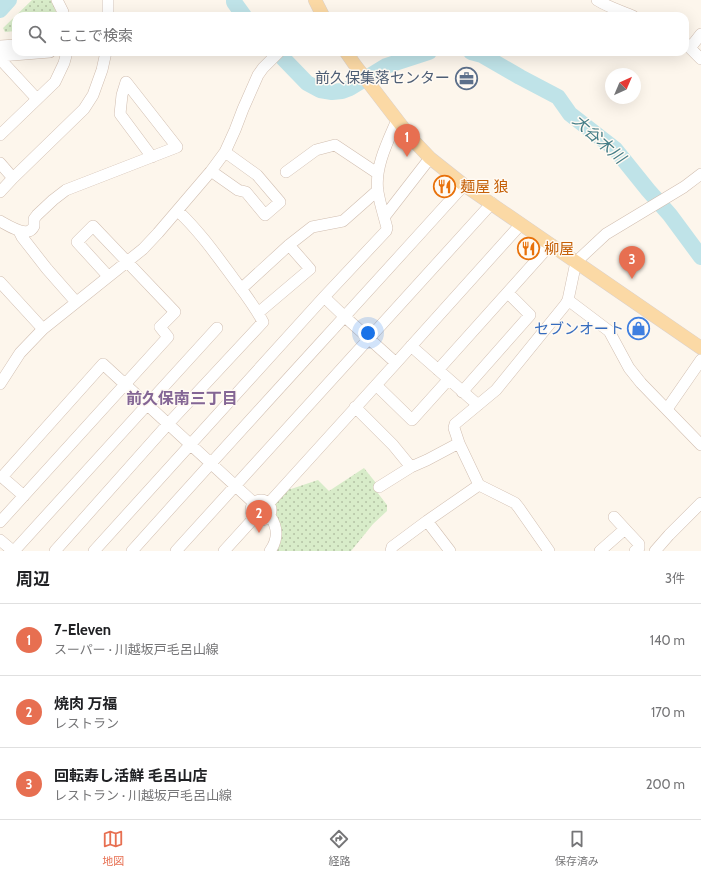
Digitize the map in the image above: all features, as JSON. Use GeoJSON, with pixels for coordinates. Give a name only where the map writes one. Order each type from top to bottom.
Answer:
{"type":"FeatureCollection","features":[{"type":"Feature","properties":{"kind":"main road"},"geometry":{"type":"LineString","coordinates":[[315,0],[321,12]]}},
{"type":"Feature","properties":{"kind":"main road"},"geometry":{"type":"LineString","coordinates":[[349,56],[411,138],[430,158],[464,185],[552,244],[701,348]]}},
{"type":"Feature","properties":{"kind":"street"},"geometry":{"type":"LineString","coordinates":[[57,0],[63,12]]}},
{"type":"Feature","properties":{"kind":"street"},"geometry":{"type":"LineString","coordinates":[[108,0],[108,12]]}},
{"type":"Feature","properties":{"kind":"street"},"geometry":{"type":"LineString","coordinates":[[597,0],[622,12]]}},
{"type":"Feature","properties":{"kind":"street"},"geometry":{"type":"LineString","coordinates":[[689,45],[701,34]]}},
{"type":"Feature","properties":{"kind":"street"},"geometry":{"type":"LineString","coordinates":[[0,46],[12,45]]}},
{"type":"Feature","properties":{"kind":"street"},"geometry":{"type":"LineString","coordinates":[[689,47],[701,59]]}},
{"type":"Feature","properties":{"kind":"street"},"geometry":{"type":"LineString","coordinates":[[0,56],[12,55]]}},
{"type":"Feature","properties":{"kind":"street"},"geometry":{"type":"LineString","coordinates":[[1,132],[55,82],[66,56]]}},
{"type":"Feature","properties":{"kind":"street"},"geometry":{"type":"LineString","coordinates":[[0,192],[84,109],[93,95],[105,56]]}},
{"type":"Feature","properties":{"kind":"street"},"geometry":{"type":"LineString","coordinates":[[0,384],[20,353],[43,329],[143,249],[211,171],[225,152],[258,75],[262,68],[274,56]]}},
{"type":"Feature","properties":{"kind":"street"},"geometry":{"type":"LineString","coordinates":[[0,59],[37,99]]}},
{"type":"Feature","properties":{"kind":"street"},"geometry":{"type":"LineString","coordinates":[[0,221],[19,231],[31,231],[34,226],[34,219],[37,215],[66,190],[152,157],[177,147],[126,82],[122,95],[120,114],[152,157]]}},
{"type":"Feature","properties":{"kind":"street"},"geometry":{"type":"LineString","coordinates":[[94,551],[324,297],[386,231],[385,216],[378,190],[378,173],[386,146],[397,120]]}},
{"type":"Feature","properties":{"kind":"street"},"geometry":{"type":"LineString","coordinates":[[286,172],[316,150],[335,145],[378,173]]}},
{"type":"Feature","properties":{"kind":"street"},"geometry":{"type":"LineString","coordinates":[[211,171],[238,190],[246,192],[265,215],[280,202],[257,175],[225,152]]}},
{"type":"Feature","properties":{"kind":"street"},"geometry":{"type":"LineString","coordinates":[[385,216],[430,158]]}},
{"type":"Feature","properties":{"kind":"street"},"geometry":{"type":"LineString","coordinates":[[0,163],[13,178]]}},
{"type":"Feature","properties":{"kind":"street"},"geometry":{"type":"LineString","coordinates":[[550,551],[515,503],[479,485],[459,443],[454,428],[455,424],[496,390],[565,305],[568,300],[576,262],[606,234],[648,210],[684,187],[701,174]]}},
{"type":"Feature","properties":{"kind":"street"},"geometry":{"type":"LineString","coordinates":[[132,551],[210,463],[464,185]]}},
{"type":"Feature","properties":{"kind":"street"},"geometry":{"type":"LineString","coordinates":[[241,289],[289,245],[312,227],[343,221],[378,190]]}},
{"type":"Feature","properties":{"kind":"street"},"geometry":{"type":"LineString","coordinates":[[176,551],[492,203]]}},
{"type":"Feature","properties":{"kind":"street"},"geometry":{"type":"LineString","coordinates":[[55,551],[168,424],[263,322],[201,234],[178,210]]}},
{"type":"Feature","properties":{"kind":"street"},"geometry":{"type":"LineString","coordinates":[[269,503],[521,224]]}},
{"type":"Feature","properties":{"kind":"street"},"geometry":{"type":"LineString","coordinates":[[0,522],[168,337],[160,327],[174,312],[93,226],[77,242],[108,276]]}},
{"type":"Feature","properties":{"kind":"street"},"geometry":{"type":"LineString","coordinates":[[19,231],[22,237],[76,302]]}},
{"type":"Feature","properties":{"kind":"street"},"geometry":{"type":"LineString","coordinates":[[438,370],[552,244]]}},
{"type":"Feature","properties":{"kind":"street"},"geometry":{"type":"LineString","coordinates":[[258,313],[310,269],[289,245]]}},
{"type":"Feature","properties":{"kind":"street"},"geometry":{"type":"LineString","coordinates":[[0,282],[43,329]]}},
{"type":"Feature","properties":{"kind":"street"},"geometry":{"type":"LineString","coordinates":[[462,392],[530,315],[508,293]]}},
{"type":"Feature","properties":{"kind":"street"},"geometry":{"type":"LineString","coordinates":[[324,297],[396,363]]}},
{"type":"Feature","properties":{"kind":"street"},"geometry":{"type":"LineString","coordinates":[[568,300],[609,331],[629,368],[641,383],[701,445]]}},
{"type":"Feature","properties":{"kind":"street"},"geometry":{"type":"LineString","coordinates":[[0,540],[13,551],[217,328]]}},
{"type":"Feature","properties":{"kind":"street"},"geometry":{"type":"LineString","coordinates":[[411,346],[478,405]]}},
{"type":"Feature","properties":{"kind":"street"},"geometry":{"type":"LineString","coordinates":[[667,409],[701,360]]}},
{"type":"Feature","properties":{"kind":"street"},"geometry":{"type":"LineString","coordinates":[[24,496],[1,477],[103,364],[254,503]]}},
{"type":"Feature","properties":{"kind":"street"},"geometry":{"type":"LineString","coordinates":[[376,385],[412,420],[448,380]]}},
{"type":"Feature","properties":{"kind":"street"},"geometry":{"type":"LineString","coordinates":[[355,407],[393,445],[411,467]]}},
{"type":"Feature","properties":{"kind":"street"},"geometry":{"type":"LineString","coordinates":[[380,487],[411,467],[459,443]]}},
{"type":"Feature","properties":{"kind":"street"},"geometry":{"type":"LineString","coordinates":[[391,551],[392,547],[479,485]]}},
{"type":"Feature","properties":{"kind":"street"},"geometry":{"type":"LineString","coordinates":[[258,500],[269,503],[272,513],[266,520],[260,521],[254,518],[251,512],[252,505],[254,503],[258,500]]}},
{"type":"Feature","properties":{"kind":"street"},"geometry":{"type":"LineString","coordinates":[[655,551],[677,526],[701,503]]}},
{"type":"Feature","properties":{"kind":"street"},"geometry":{"type":"LineString","coordinates":[[270,516],[276,526],[274,545],[270,551]]}},
{"type":"Feature","properties":{"kind":"street"},"geometry":{"type":"LineString","coordinates":[[614,517],[639,544],[635,551]]}},
{"type":"Feature","properties":{"kind":"street"},"geometry":{"type":"LineString","coordinates":[[224,551],[254,518]]}},
{"type":"Feature","properties":{"kind":"street"},"geometry":{"type":"LineString","coordinates":[[427,521],[450,551]]}},
{"type":"Feature","properties":{"kind":"street"},"geometry":{"type":"LineString","coordinates":[[600,551],[625,529]]}},
{"type":"Feature","properties":{"kind":"green space"},"geometry":{"type":"Polygon","coordinates":[[[32,0],[51,0],[56,12],[20,12],[32,0]]]}},
{"type":"Feature","properties":{"kind":"green space"},"geometry":{"type":"Polygon","coordinates":[[[12,19],[12,31],[5,32],[3,28],[12,19]]]}},
{"type":"Feature","properties":{"kind":"green space"},"geometry":{"type":"Polygon","coordinates":[[[364,468],[376,483],[377,492],[387,505],[387,511],[373,524],[351,551],[273,551],[275,517],[277,510],[274,502],[288,487],[291,489],[318,480],[329,491],[364,468]]]}},
{"type":"Feature","properties":{"kind":"green space"},"geometry":{"type":"Polygon","coordinates":[[[263,505],[266,506],[266,516],[259,517],[256,516],[255,509],[256,506],[263,505]]]}},
{"type":"Feature","properties":{"kind":"waterway","name":"大谷木川"},"geometry":{"type":"LineString","coordinates":[[0,10],[9,0]]}},
{"type":"Feature","properties":{"kind":"waterway","name":"大谷木川"},"geometry":{"type":"LineString","coordinates":[[234,0],[241,12]]}},
{"type":"Feature","properties":{"kind":"waterway","name":"大谷木川"},"geometry":{"type":"LineString","coordinates":[[281,56],[307,83],[320,90],[332,92],[350,88],[386,66],[417,56]]}},
{"type":"Feature","properties":{"kind":"waterway","name":"大谷木川"},"geometry":{"type":"LineString","coordinates":[[484,56],[558,97],[570,114],[615,149],[670,215],[701,257]]}},
{"type":"Feature","properties":{"kind":"place","name":"前久保集落センター"},"geometry":{"type":"Point","coordinates":[466,78]}},
{"type":"Feature","properties":{"kind":"place","name":"7-Eleven"},"geometry":{"type":"Point","coordinates":[407,157]}},
{"type":"Feature","properties":{"kind":"place","name":"麺屋 狼"},"geometry":{"type":"Point","coordinates":[444,187]}},
{"type":"Feature","properties":{"kind":"place","name":"柳屋"},"geometry":{"type":"Point","coordinates":[528,249]}},
{"type":"Feature","properties":{"kind":"place","name":"回転寿し活鮮 毛呂山店"},"geometry":{"type":"Point","coordinates":[632,279]}},
{"type":"Feature","properties":{"kind":"place","name":"セブンオート"},"geometry":{"type":"Point","coordinates":[639,329]}},
{"type":"Feature","properties":{"kind":"place","name":"焼肉 万福"},"geometry":{"type":"Point","coordinates":[259,533]}},
{"type":"Feature","properties":{"kind":"district","name":"前久保南三丁目"},"geometry":{"type":"Point","coordinates":[182,398]}}]}
